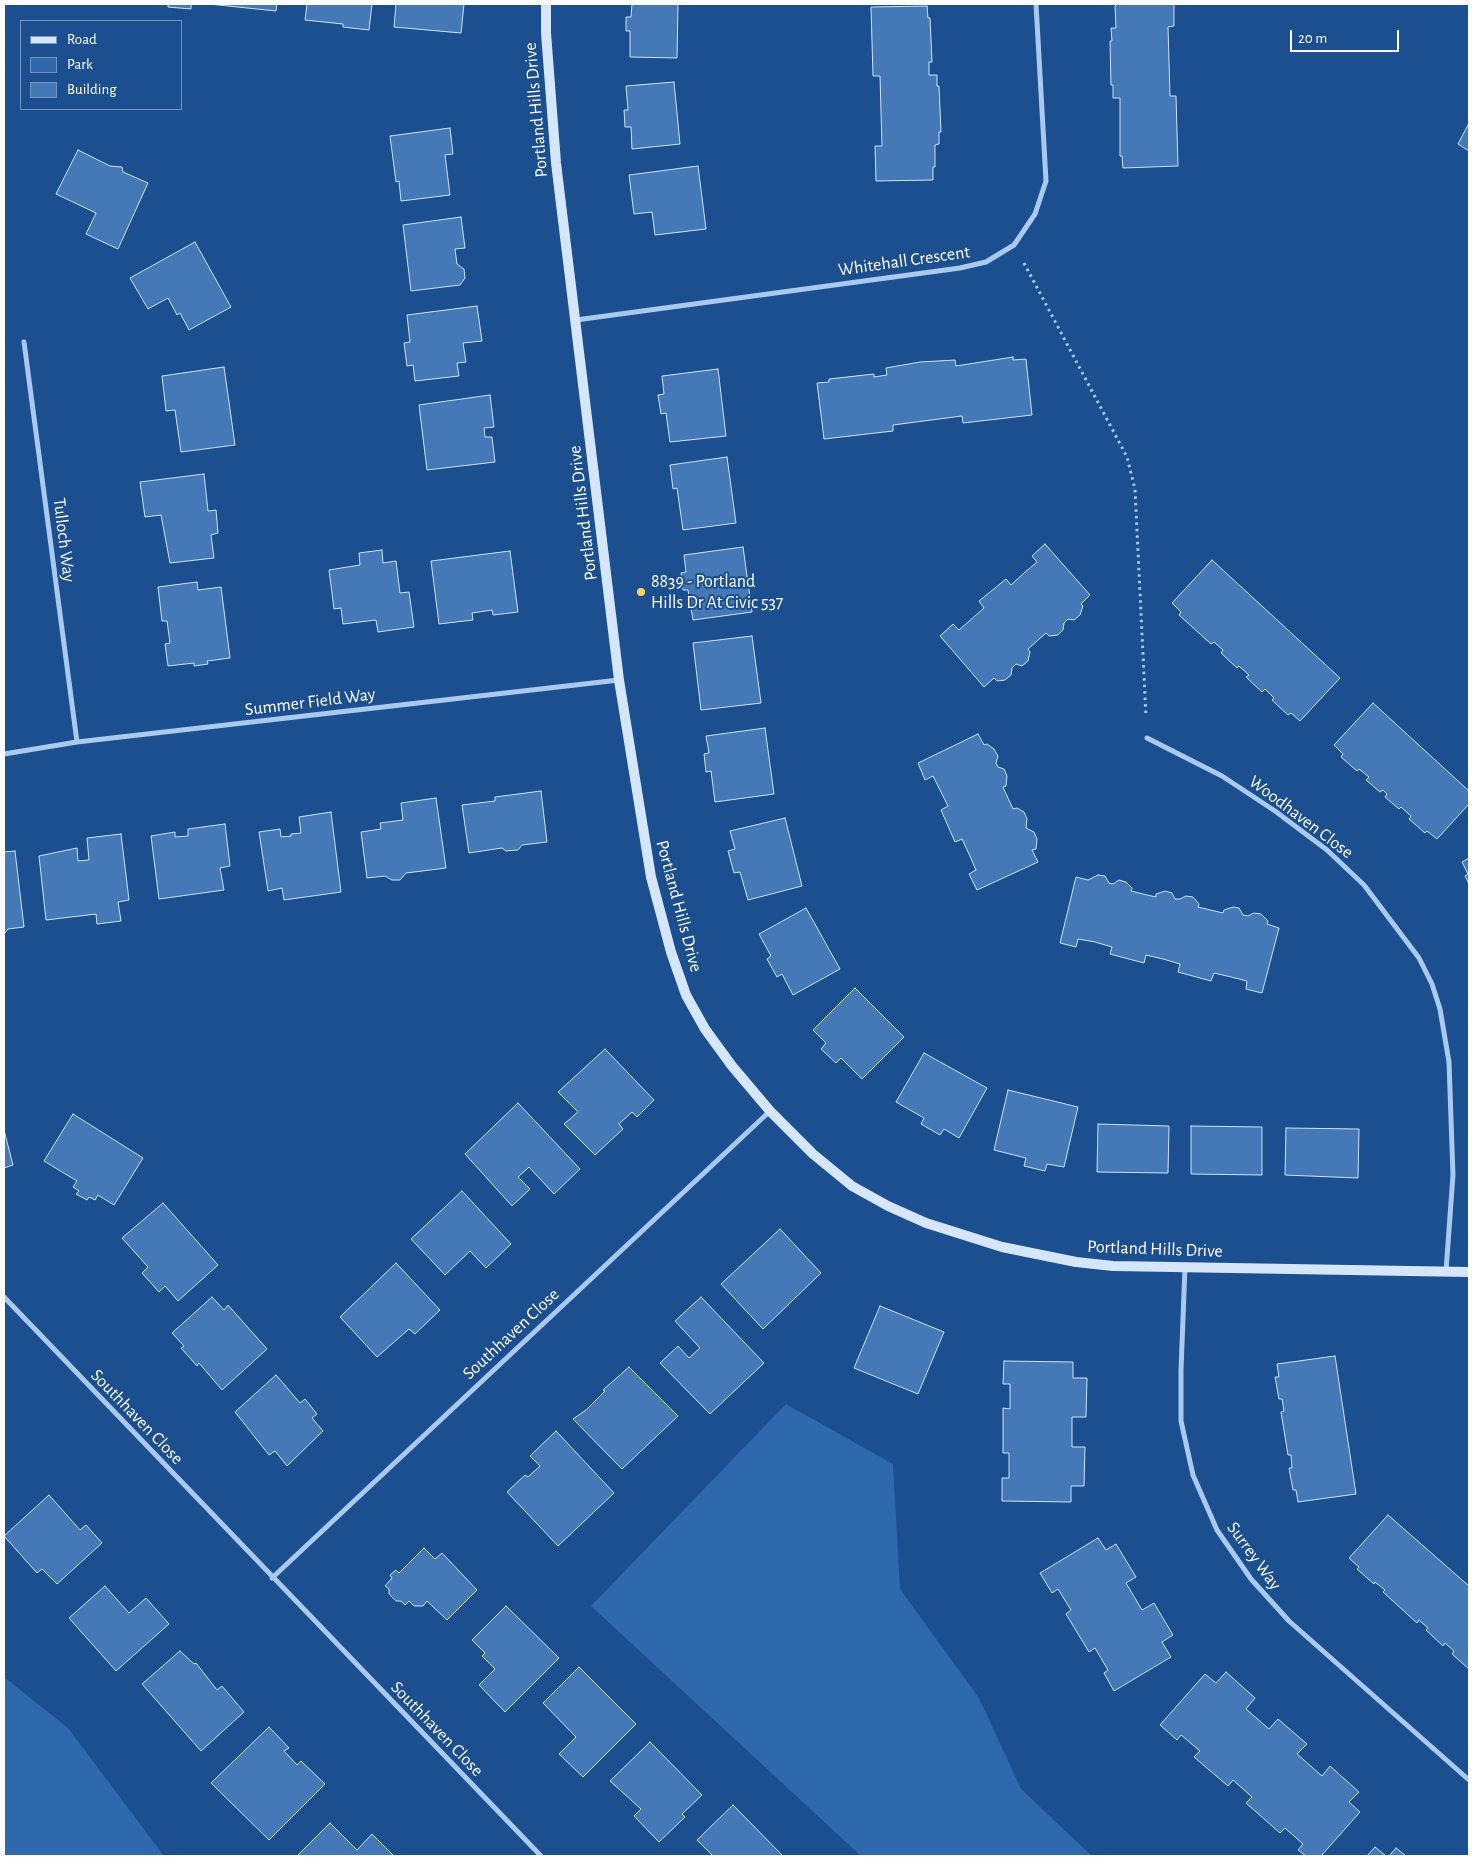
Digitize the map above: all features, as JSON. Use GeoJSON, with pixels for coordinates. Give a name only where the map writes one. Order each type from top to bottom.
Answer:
{"type":"FeatureCollection","features":[{"type":"Feature","properties":{"kind":"street","name":"Portland Hills Drive"},"geometry":{"type":"LineString","coordinates":[[546,4],[546,33],[556,162],[619,680],[650,877],[671,952],[686,994],[705,1028],[732,1066],[770,1111],[813,1154],[852,1186],[888,1206],[926,1223],[1002,1247],[1076,1262],[1113,1266],[1469,1272]]}},
{"type":"Feature","properties":{"kind":"street","name":"Whitehall Crescent"},"geometry":{"type":"LineString","coordinates":[[576,320],[960,268],[986,262],[1014,245],[1035,214],[1046,181],[1036,4]]}},
{"type":"Feature","properties":{"kind":"street","name":"Tulloch Way"},"geometry":{"type":"LineString","coordinates":[[24,342],[77,742]]}},
{"type":"Feature","properties":{"kind":"street","name":"Summer Field Way"},"geometry":{"type":"LineString","coordinates":[[4,754],[77,742],[619,680]]}},
{"type":"Feature","properties":{"kind":"street","name":"Woodhaven Close"},"geometry":{"type":"LineString","coordinates":[[1147,738],[1222,776],[1275,811],[1327,850],[1364,885],[1419,958],[1432,984],[1440,1009],[1449,1062],[1452,1175],[1446,1271]]}},
{"type":"Feature","properties":{"kind":"street","name":"Southhaven Close"},"geometry":{"type":"LineString","coordinates":[[272,1578],[770,1111]]}},
{"type":"Feature","properties":{"kind":"street","name":"Surrey Way"},"geometry":{"type":"LineString","coordinates":[[1185,1267],[1180,1386],[1182,1420],[1193,1475],[1216,1530],[1251,1579],[1289,1621],[1469,1780]]}},
{"type":"Feature","properties":{"kind":"street","name":"Southhaven Close"},"geometry":{"type":"LineString","coordinates":[[4,1297],[541,1856]]}},
{"type":"Feature","properties":{"kind":"path"},"geometry":{"type":"LineString","coordinates":[[1014,245],[1127,457],[1135,489],[1147,738]]}},
{"type":"Feature","properties":{"kind":"green space"},"geometry":{"type":"Polygon","coordinates":[[[786,1404],[893,1464],[900,1589],[979,1698],[1021,1789],[1092,1856],[861,1856],[591,1606],[786,1404]]]}},
{"type":"Feature","properties":{"kind":"green space"},"geometry":{"type":"Polygon","coordinates":[[[4,1677],[68,1728],[164,1856],[4,1856],[4,1677]]]}},
{"type":"Feature","properties":{"kind":"building"},"geometry":{"type":"Polygon","coordinates":[[[168,4],[191,4],[191,9],[168,7],[168,4]]]}},
{"type":"Feature","properties":{"kind":"building"},"geometry":{"type":"Polygon","coordinates":[[[209,4],[277,4],[276,11],[209,4]]]}},
{"type":"Feature","properties":{"kind":"building"},"geometry":{"type":"Polygon","coordinates":[[[307,4],[372,4],[369,30],[343,27],[343,24],[305,20],[307,4]]]}},
{"type":"Feature","properties":{"kind":"building"},"geometry":{"type":"Polygon","coordinates":[[[396,4],[464,4],[461,33],[394,27],[396,4]]]}},
{"type":"Feature","properties":{"kind":"building"},"geometry":{"type":"Polygon","coordinates":[[[632,4],[678,4],[677,58],[630,57],[630,31],[626,31],[626,17],[631,17],[632,4]]]}},
{"type":"Feature","properties":{"kind":"building"},"geometry":{"type":"Polygon","coordinates":[[[1117,4],[1174,4],[1174,26],[1168,27],[1170,96],[1176,96],[1178,166],[1123,168],[1122,156],[1120,156],[1120,98],[1113,98],[1113,85],[1111,85],[1110,41],[1112,41],[1111,28],[1116,28],[1115,6],[1117,4]]]}},
{"type":"Feature","properties":{"kind":"building"},"geometry":{"type":"Polygon","coordinates":[[[927,6],[928,18],[930,18],[932,62],[929,62],[929,75],[937,75],[941,132],[939,132],[939,144],[935,145],[933,180],[876,181],[875,146],[882,146],[880,76],[873,76],[871,7],[927,6]]]}},
{"type":"Feature","properties":{"kind":"building"},"geometry":{"type":"Polygon","coordinates":[[[674,82],[680,144],[632,149],[631,127],[625,127],[624,110],[628,110],[626,86],[674,82]]]}},
{"type":"Feature","properties":{"kind":"building"},"geometry":{"type":"Polygon","coordinates":[[[1469,123],[1469,151],[1458,144],[1469,123]]]}},
{"type":"Feature","properties":{"kind":"building"},"geometry":{"type":"Polygon","coordinates":[[[450,128],[453,154],[445,155],[450,195],[401,201],[399,181],[396,182],[390,136],[450,128]]]}},
{"type":"Feature","properties":{"kind":"building"},"geometry":{"type":"Polygon","coordinates":[[[78,150],[110,166],[122,167],[123,172],[148,183],[118,249],[86,234],[96,213],[56,194],[78,150]]]}},
{"type":"Feature","properties":{"kind":"building"},"geometry":{"type":"Polygon","coordinates":[[[698,166],[706,229],[655,235],[652,212],[634,214],[629,175],[698,166]]]}},
{"type":"Feature","properties":{"kind":"building"},"geometry":{"type":"Polygon","coordinates":[[[461,217],[465,248],[455,249],[457,264],[464,269],[465,278],[460,285],[411,291],[403,225],[461,217]]]}},
{"type":"Feature","properties":{"kind":"building"},"geometry":{"type":"Polygon","coordinates":[[[195,242],[231,307],[189,330],[180,313],[177,315],[168,298],[148,309],[130,278],[195,242]]]}},
{"type":"Feature","properties":{"kind":"building"},"geometry":{"type":"Polygon","coordinates":[[[477,306],[482,341],[463,343],[466,362],[457,363],[459,376],[415,381],[413,365],[407,366],[404,343],[410,342],[407,315],[477,306]]]}},
{"type":"Feature","properties":{"kind":"building"},"geometry":{"type":"Polygon","coordinates":[[[1013,357],[1013,360],[1026,359],[1032,415],[963,423],[962,416],[893,425],[893,431],[824,439],[817,383],[829,382],[829,379],[874,374],[874,377],[887,375],[886,368],[920,362],[955,360],[956,366],[1013,357]]]}},
{"type":"Feature","properties":{"kind":"building"},"geometry":{"type":"Polygon","coordinates":[[[224,367],[235,445],[181,452],[175,410],[166,411],[162,376],[224,367]]]}},
{"type":"Feature","properties":{"kind":"building"},"geometry":{"type":"Polygon","coordinates":[[[718,369],[726,436],[670,442],[666,413],[661,414],[658,395],[664,394],[662,376],[718,369]]]}},
{"type":"Feature","properties":{"kind":"building"},"geometry":{"type":"Polygon","coordinates":[[[490,395],[494,427],[484,428],[485,437],[492,437],[495,462],[427,470],[419,405],[490,395]]]}},
{"type":"Feature","properties":{"kind":"building"},"geometry":{"type":"Polygon","coordinates":[[[727,457],[736,523],[683,530],[677,488],[673,489],[670,465],[727,457]]]}},
{"type":"Feature","properties":{"kind":"building"},"geometry":{"type":"Polygon","coordinates":[[[204,474],[208,511],[216,510],[218,533],[211,535],[214,558],[170,563],[161,515],[145,517],[140,482],[204,474]]]}},
{"type":"Feature","properties":{"kind":"building"},"geometry":{"type":"Polygon","coordinates":[[[1045,544],[1090,595],[1081,604],[1083,606],[1080,615],[1074,620],[1068,619],[1064,623],[1063,630],[1058,635],[1049,636],[1046,633],[1028,649],[1030,652],[1028,661],[1022,666],[1016,664],[1012,668],[1011,675],[1005,680],[997,681],[994,678],[984,687],[940,636],[953,624],[959,630],[984,608],[979,601],[1006,579],[1011,585],[1037,562],[1032,556],[1045,544]]]}},
{"type":"Feature","properties":{"kind":"building"},"geometry":{"type":"Polygon","coordinates":[[[743,547],[752,612],[693,620],[688,590],[683,590],[681,573],[686,572],[684,555],[743,547]]]}},
{"type":"Feature","properties":{"kind":"building"},"geometry":{"type":"Polygon","coordinates":[[[382,550],[383,563],[396,561],[400,593],[409,592],[414,627],[378,632],[376,620],[343,624],[341,608],[334,609],[329,570],[360,565],[359,553],[382,550]]]}},
{"type":"Feature","properties":{"kind":"building"},"geometry":{"type":"Polygon","coordinates":[[[510,551],[518,612],[493,615],[492,610],[472,613],[473,620],[439,624],[431,561],[510,551]]]}},
{"type":"Feature","properties":{"kind":"building"},"geometry":{"type":"Polygon","coordinates":[[[1212,560],[1340,678],[1300,721],[1291,713],[1288,715],[1272,700],[1274,698],[1265,689],[1262,692],[1246,677],[1249,675],[1239,666],[1237,668],[1221,653],[1223,650],[1214,642],[1211,644],[1179,615],[1181,612],[1172,603],[1212,560]]]}},
{"type":"Feature","properties":{"kind":"building"},"geometry":{"type":"Polygon","coordinates":[[[197,582],[198,590],[221,587],[230,658],[207,661],[208,664],[194,666],[194,663],[168,666],[165,644],[170,643],[167,621],[162,621],[158,587],[197,582]]]}},
{"type":"Feature","properties":{"kind":"building"},"geometry":{"type":"Polygon","coordinates":[[[752,636],[761,703],[701,710],[693,643],[752,636]]]}},
{"type":"Feature","properties":{"kind":"building"},"geometry":{"type":"Polygon","coordinates":[[[1373,703],[1469,791],[1469,804],[1437,839],[1427,831],[1425,833],[1409,819],[1411,816],[1385,797],[1387,794],[1383,790],[1380,792],[1366,780],[1369,777],[1359,769],[1357,771],[1341,757],[1343,754],[1334,745],[1373,703]]]}},
{"type":"Feature","properties":{"kind":"building"},"geometry":{"type":"Polygon","coordinates":[[[765,728],[774,794],[715,802],[711,771],[706,772],[704,754],[709,753],[706,736],[765,728]]]}},
{"type":"Feature","properties":{"kind":"building"},"geometry":{"type":"Polygon","coordinates":[[[978,734],[984,745],[987,744],[994,749],[998,756],[996,763],[998,767],[1004,769],[1007,776],[1006,786],[1003,787],[1013,809],[1017,808],[1024,812],[1027,819],[1026,828],[1034,832],[1037,839],[1036,849],[1032,850],[1038,862],[977,890],[969,874],[976,870],[969,854],[962,839],[955,842],[941,810],[948,806],[933,776],[925,780],[918,763],[978,734]]]}},
{"type":"Feature","properties":{"kind":"building"},"geometry":{"type":"Polygon","coordinates":[[[541,791],[547,842],[522,845],[518,850],[506,851],[502,848],[469,853],[462,805],[495,801],[495,797],[541,791]]]}},
{"type":"Feature","properties":{"kind":"building"},"geometry":{"type":"Polygon","coordinates":[[[436,798],[446,868],[406,873],[400,880],[392,880],[385,876],[367,878],[361,832],[381,829],[380,823],[403,820],[401,803],[436,798]]]}},
{"type":"Feature","properties":{"kind":"building"},"geometry":{"type":"Polygon","coordinates":[[[331,812],[341,892],[284,900],[282,888],[268,891],[259,832],[280,829],[281,837],[291,836],[291,834],[301,833],[299,817],[331,812]]]}},
{"type":"Feature","properties":{"kind":"building"},"geometry":{"type":"Polygon","coordinates":[[[785,818],[802,886],[748,900],[740,872],[734,873],[728,851],[735,849],[730,831],[785,818]]]}},
{"type":"Feature","properties":{"kind":"building"},"geometry":{"type":"Polygon","coordinates":[[[225,824],[230,866],[220,868],[224,890],[159,899],[151,836],[175,832],[175,837],[188,836],[188,829],[225,824]]]}},
{"type":"Feature","properties":{"kind":"building"},"geometry":{"type":"Polygon","coordinates":[[[121,834],[129,900],[118,902],[121,921],[97,924],[96,914],[46,920],[39,856],[77,848],[78,861],[89,860],[87,838],[121,834]]]}},
{"type":"Feature","properties":{"kind":"building"},"geometry":{"type":"Polygon","coordinates":[[[15,851],[24,927],[8,929],[4,934],[4,852],[15,851]]]}},
{"type":"Feature","properties":{"kind":"building"},"geometry":{"type":"Polygon","coordinates":[[[1469,858],[1469,884],[1465,876],[1468,874],[1462,862],[1469,858]]]}},
{"type":"Feature","properties":{"kind":"building"},"geometry":{"type":"Polygon","coordinates":[[[1098,875],[1105,876],[1109,883],[1113,884],[1119,880],[1126,882],[1132,888],[1131,891],[1143,894],[1156,897],[1156,894],[1165,891],[1172,893],[1175,899],[1186,896],[1193,897],[1199,904],[1198,907],[1223,913],[1224,910],[1233,907],[1239,908],[1243,915],[1261,914],[1268,921],[1267,924],[1279,928],[1262,993],[1246,989],[1247,981],[1214,973],[1211,981],[1178,972],[1180,964],[1163,959],[1146,955],[1144,963],[1110,954],[1112,947],[1095,942],[1078,939],[1076,947],[1060,943],[1076,877],[1088,880],[1098,875]]]}},
{"type":"Feature","properties":{"kind":"building"},"geometry":{"type":"Polygon","coordinates":[[[806,908],[840,969],[793,995],[782,974],[777,977],[767,959],[771,956],[759,934],[806,908]]]}},
{"type":"Feature","properties":{"kind":"building"},"geometry":{"type":"Polygon","coordinates":[[[855,988],[904,1037],[862,1079],[841,1058],[836,1063],[821,1049],[826,1043],[813,1030],[855,988]]]}},
{"type":"Feature","properties":{"kind":"building"},"geometry":{"type":"Polygon","coordinates":[[[605,1049],[654,1100],[637,1117],[632,1112],[619,1124],[623,1129],[595,1155],[564,1124],[578,1112],[558,1092],[605,1049]]]}},
{"type":"Feature","properties":{"kind":"building"},"geometry":{"type":"Polygon","coordinates":[[[924,1053],[987,1088],[959,1138],[944,1129],[940,1135],[921,1124],[924,1118],[896,1102],[924,1053]]]}},
{"type":"Feature","properties":{"kind":"building"},"geometry":{"type":"Polygon","coordinates":[[[1008,1090],[1078,1107],[1064,1167],[1047,1164],[1045,1171],[1024,1166],[1026,1158],[994,1150],[1008,1090]]]}},
{"type":"Feature","properties":{"kind":"building"},"geometry":{"type":"Polygon","coordinates":[[[518,1103],[580,1169],[554,1194],[529,1167],[518,1177],[530,1189],[512,1206],[465,1154],[518,1103]]]}},
{"type":"Feature","properties":{"kind":"building"},"geometry":{"type":"Polygon","coordinates":[[[73,1114],[143,1158],[114,1205],[98,1195],[95,1200],[89,1197],[87,1200],[76,1194],[79,1191],[73,1187],[77,1181],[44,1161],[73,1114]]]}},
{"type":"Feature","properties":{"kind":"building"},"geometry":{"type":"Polygon","coordinates":[[[1098,1124],[1169,1126],[1168,1173],[1097,1172],[1098,1124]]]}},
{"type":"Feature","properties":{"kind":"building"},"geometry":{"type":"Polygon","coordinates":[[[1191,1126],[1262,1127],[1262,1175],[1191,1174],[1191,1126]]]}},
{"type":"Feature","properties":{"kind":"building"},"geometry":{"type":"Polygon","coordinates":[[[1286,1128],[1359,1129],[1358,1178],[1285,1175],[1286,1128]]]}},
{"type":"Feature","properties":{"kind":"building"},"geometry":{"type":"Polygon","coordinates":[[[4,1130],[13,1165],[4,1168],[4,1130]]]}},
{"type":"Feature","properties":{"kind":"building"},"geometry":{"type":"Polygon","coordinates":[[[462,1191],[511,1244],[486,1268],[470,1251],[445,1275],[411,1239],[462,1191]]]}},
{"type":"Feature","properties":{"kind":"building"},"geometry":{"type":"Polygon","coordinates":[[[163,1203],[218,1265],[178,1301],[165,1286],[159,1292],[142,1273],[148,1267],[122,1238],[163,1203]]]}},
{"type":"Feature","properties":{"kind":"building"},"geometry":{"type":"Polygon","coordinates":[[[780,1229],[821,1273],[763,1329],[721,1284],[780,1229]]]}},
{"type":"Feature","properties":{"kind":"building"},"geometry":{"type":"Polygon","coordinates":[[[396,1263],[440,1310],[415,1334],[409,1329],[377,1357],[340,1317],[396,1263]]]}},
{"type":"Feature","properties":{"kind":"building"},"geometry":{"type":"Polygon","coordinates":[[[212,1297],[224,1310],[228,1305],[267,1349],[222,1390],[199,1363],[197,1366],[181,1348],[184,1346],[172,1333],[212,1297]]]}},
{"type":"Feature","properties":{"kind":"building"},"geometry":{"type":"Polygon","coordinates":[[[701,1297],[764,1363],[710,1414],[660,1363],[678,1346],[689,1358],[700,1348],[675,1321],[701,1297]]]}},
{"type":"Feature","properties":{"kind":"building"},"geometry":{"type":"Polygon","coordinates":[[[880,1306],[944,1332],[918,1394],[854,1368],[880,1306]]]}},
{"type":"Feature","properties":{"kind":"building"},"geometry":{"type":"Polygon","coordinates":[[[1335,1356],[1356,1494],[1298,1502],[1296,1490],[1293,1490],[1289,1468],[1292,1468],[1291,1455],[1288,1455],[1281,1412],[1284,1411],[1282,1399],[1279,1399],[1275,1377],[1279,1377],[1277,1364],[1335,1356]]]}},
{"type":"Feature","properties":{"kind":"building"},"geometry":{"type":"Polygon","coordinates":[[[1004,1361],[1073,1362],[1073,1378],[1087,1378],[1086,1417],[1072,1417],[1072,1447],[1085,1447],[1084,1486],[1071,1486],[1071,1502],[1002,1501],[1002,1478],[1009,1478],[1009,1453],[1003,1453],[1003,1408],[1010,1409],[1010,1384],[1003,1384],[1004,1361]]]}},
{"type":"Feature","properties":{"kind":"building"},"geometry":{"type":"Polygon","coordinates":[[[629,1367],[678,1416],[622,1469],[573,1419],[586,1410],[605,1391],[603,1390],[629,1367]]]}},
{"type":"Feature","properties":{"kind":"building"},"geometry":{"type":"Polygon","coordinates":[[[276,1375],[300,1403],[305,1399],[317,1414],[312,1418],[323,1431],[287,1466],[275,1451],[269,1455],[235,1412],[276,1375]]]}},
{"type":"Feature","properties":{"kind":"building"},"geometry":{"type":"Polygon","coordinates":[[[556,1431],[614,1493],[558,1546],[507,1492],[525,1475],[528,1477],[540,1466],[530,1456],[556,1431]]]}},
{"type":"Feature","properties":{"kind":"building"},"geometry":{"type":"Polygon","coordinates":[[[49,1495],[80,1530],[86,1525],[102,1543],[57,1584],[42,1569],[37,1573],[4,1536],[49,1495]]]}},
{"type":"Feature","properties":{"kind":"building"},"geometry":{"type":"Polygon","coordinates":[[[1388,1515],[1469,1586],[1469,1669],[1452,1654],[1454,1651],[1445,1643],[1443,1646],[1426,1630],[1428,1628],[1419,1620],[1417,1623],[1383,1592],[1385,1590],[1375,1582],[1374,1584],[1357,1569],[1359,1567],[1349,1558],[1388,1515]]]}},
{"type":"Feature","properties":{"kind":"building"},"geometry":{"type":"Polygon","coordinates":[[[1098,1538],[1106,1550],[1116,1544],[1136,1577],[1126,1583],[1142,1610],[1154,1603],[1173,1635],[1162,1642],[1171,1657],[1114,1691],[1104,1673],[1108,1670],[1095,1648],[1089,1652],[1066,1614],[1071,1610],[1058,1589],[1052,1593],[1040,1573],[1098,1538]]]}},
{"type":"Feature","properties":{"kind":"building"},"geometry":{"type":"Polygon","coordinates":[[[424,1548],[435,1559],[442,1553],[477,1590],[447,1620],[427,1601],[423,1606],[414,1606],[409,1601],[405,1605],[401,1601],[396,1601],[389,1594],[389,1589],[385,1586],[392,1578],[390,1575],[396,1570],[399,1573],[424,1548]]]}},
{"type":"Feature","properties":{"kind":"building"},"geometry":{"type":"Polygon","coordinates":[[[105,1586],[129,1613],[146,1598],[169,1624],[116,1671],[69,1618],[105,1586]]]}},
{"type":"Feature","properties":{"kind":"building"},"geometry":{"type":"Polygon","coordinates":[[[506,1606],[559,1658],[505,1712],[479,1685],[495,1669],[482,1656],[485,1653],[472,1640],[506,1606]]]}},
{"type":"Feature","properties":{"kind":"building"},"geometry":{"type":"Polygon","coordinates":[[[180,1651],[194,1664],[196,1663],[217,1690],[222,1686],[244,1712],[201,1751],[142,1684],[180,1651]]]}},
{"type":"Feature","properties":{"kind":"building"},"geometry":{"type":"Polygon","coordinates":[[[579,1667],[636,1724],[583,1777],[559,1754],[576,1737],[543,1703],[579,1667]]]}},
{"type":"Feature","properties":{"kind":"building"},"geometry":{"type":"Polygon","coordinates":[[[1226,1672],[1255,1698],[1246,1709],[1269,1729],[1278,1719],[1307,1744],[1297,1754],[1322,1776],[1330,1766],[1359,1792],[1349,1802],[1360,1812],[1321,1856],[1306,1856],[1298,1850],[1303,1844],[1285,1828],[1280,1833],[1246,1803],[1252,1797],[1233,1780],[1228,1786],[1194,1757],[1200,1751],[1181,1735],[1177,1740],[1160,1725],[1205,1674],[1216,1683],[1226,1672]]]}},
{"type":"Feature","properties":{"kind":"building"},"geometry":{"type":"Polygon","coordinates":[[[269,1727],[289,1748],[284,1751],[297,1765],[301,1761],[325,1784],[269,1840],[211,1783],[269,1727]]]}},
{"type":"Feature","properties":{"kind":"building"},"geometry":{"type":"Polygon","coordinates":[[[650,1742],[702,1795],[682,1814],[685,1817],[659,1842],[634,1816],[641,1809],[610,1781],[650,1742]]]}},
{"type":"Feature","properties":{"kind":"building"},"geometry":{"type":"Polygon","coordinates":[[[733,1805],[783,1856],[713,1856],[697,1840],[733,1805]]]}},
{"type":"Feature","properties":{"kind":"building"},"geometry":{"type":"Polygon","coordinates":[[[330,1823],[357,1850],[372,1834],[394,1856],[297,1856],[330,1823]]]}},
{"type":"Feature","properties":{"kind":"building"},"geometry":{"type":"Polygon","coordinates":[[[1375,1847],[1386,1856],[1367,1856],[1375,1847]]]}},
{"type":"Feature","properties":{"kind":"building"},"geometry":{"type":"Polygon","coordinates":[[[1396,1848],[1406,1856],[1389,1856],[1396,1848]]]}},
{"type":"Feature","properties":{"kind":"place","name":"8839 - Portland Hills Dr At Civic 537"},"geometry":{"type":"Point","coordinates":[641,592]}}]}
